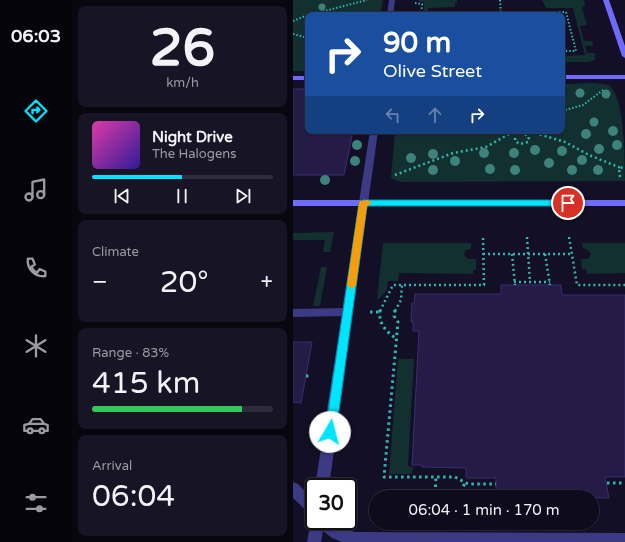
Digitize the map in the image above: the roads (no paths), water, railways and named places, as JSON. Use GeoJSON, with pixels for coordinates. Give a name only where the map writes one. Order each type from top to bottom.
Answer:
{"type":"FeatureCollection","features":[{"type":"Feature","properties":{"kind":"main road"},"geometry":{"type":"LineString","coordinates":[[607,0],[625,56]]}},
{"type":"Feature","properties":{"kind":"main road"},"geometry":{"type":"LineString","coordinates":[[565,77],[625,77]]}},
{"type":"Feature","properties":{"kind":"main road"},"geometry":{"type":"LineString","coordinates":[[293,78],[305,78]]}},
{"type":"Feature","properties":{"kind":"main road"},"geometry":{"type":"LineString","coordinates":[[293,203],[625,203]]}},
{"type":"Feature","properties":{"kind":"street"},"geometry":{"type":"LineString","coordinates":[[390,12],[392,0]]}},
{"type":"Feature","properties":{"kind":"street"},"geometry":{"type":"LineString","coordinates":[[323,478],[374,134]]}},
{"type":"Feature","properties":{"kind":"street"},"geometry":{"type":"LineString","coordinates":[[293,489],[305,501]]}},
{"type":"Feature","properties":{"kind":"street"},"geometry":{"type":"LineString","coordinates":[[314,542],[316,530]]}},
{"type":"Feature","properties":{"kind":"street"},"geometry":{"type":"LineString","coordinates":[[331,530],[343,537],[355,539],[625,540]]}},
{"type":"Feature","properties":{"kind":"lane"},"geometry":{"type":"LineString","coordinates":[[293,313],[347,312]]}}]}
